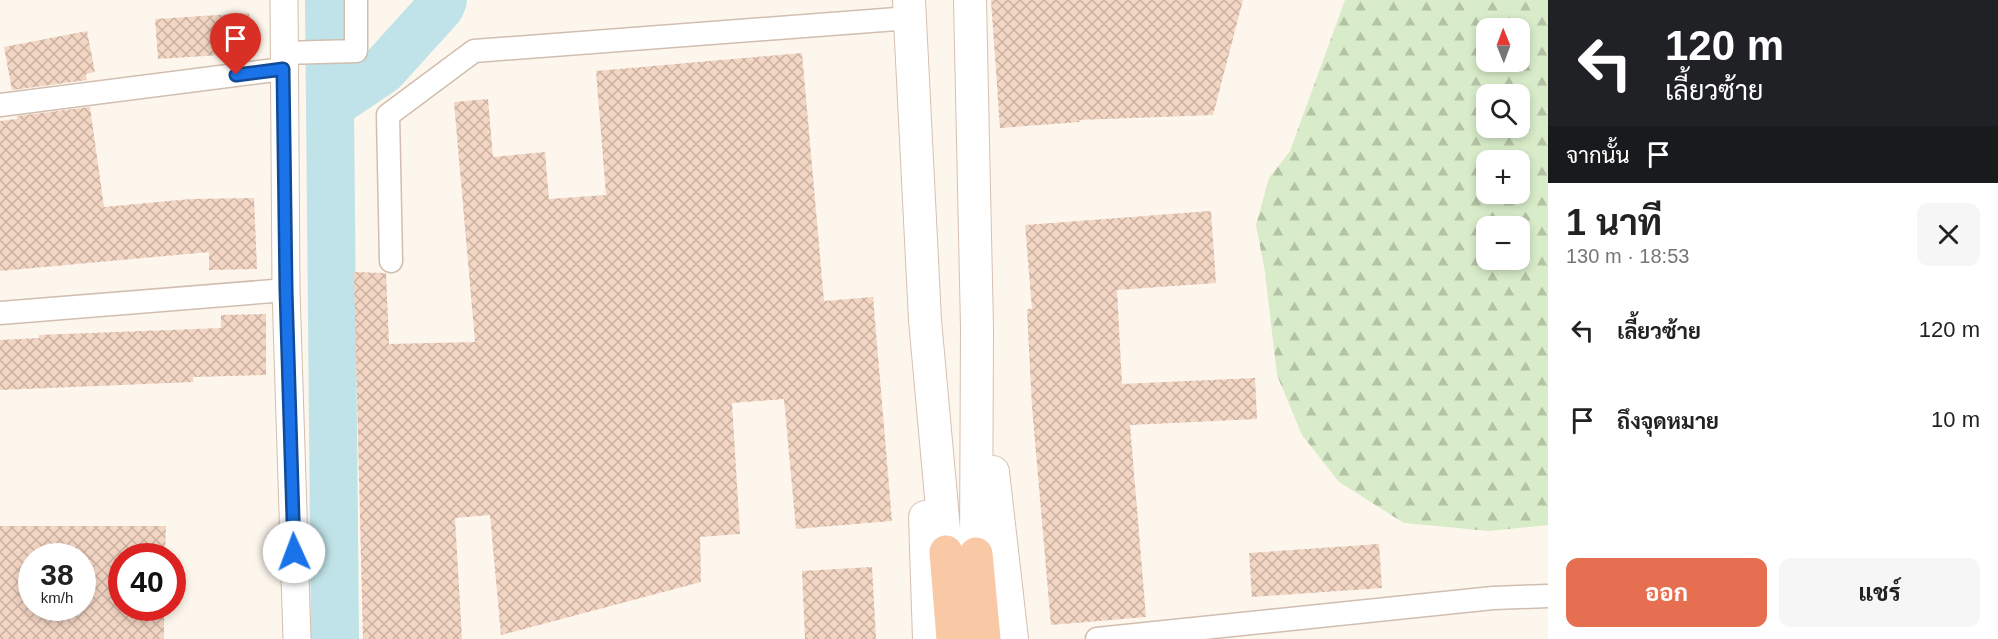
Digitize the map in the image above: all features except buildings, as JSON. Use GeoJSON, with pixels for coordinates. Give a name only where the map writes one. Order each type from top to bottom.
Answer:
{"type":"FeatureCollection","features":[{"type":"Feature","properties":{"kind":"highway"},"geometry":{"type":"LineString","coordinates":[[952,639],[961,553]]}},
{"type":"Feature","properties":{"kind":"highway"},"geometry":{"type":"LineString","coordinates":[[961,553],[984,639]]}},
{"type":"Feature","properties":{"kind":"main road"},"geometry":{"type":"LineString","coordinates":[[970,0],[977,328],[1012,639]]}},
{"type":"Feature","properties":{"kind":"main road"},"geometry":{"type":"LineString","coordinates":[[910,9],[925,320],[925,546],[929,639]]}},
{"type":"Feature","properties":{"kind":"main road"},"geometry":{"type":"LineString","coordinates":[[925,320],[961,553]]}},
{"type":"Feature","properties":{"kind":"main road"},"geometry":{"type":"LineString","coordinates":[[961,553],[977,328]]}},
{"type":"Feature","properties":{"kind":"street"},"geometry":{"type":"LineString","coordinates":[[284,0],[286,290],[297,639]]}},
{"type":"Feature","properties":{"kind":"street"},"geometry":{"type":"LineString","coordinates":[[0,105],[284,58],[356,51],[356,0]]}},
{"type":"Feature","properties":{"kind":"street"},"geometry":{"type":"LineString","coordinates":[[390,261],[387,115],[474,51],[910,9]]}},
{"type":"Feature","properties":{"kind":"street"},"geometry":{"type":"LineString","coordinates":[[0,313],[286,290]]}},
{"type":"Feature","properties":{"kind":"street"},"geometry":{"type":"LineString","coordinates":[[1097,639],[1493,598],[1548,596]]}},
{"type":"Feature","properties":{"kind":"green space"},"geometry":{"type":"Polygon","coordinates":[[[1345,0],[1548,0],[1548,525],[1489,531],[1404,523],[1339,482],[1302,435],[1277,375],[1265,272],[1256,225],[1269,178],[1290,151],[1345,0]]]}},
{"type":"Feature","properties":{"kind":"waterway"},"geometry":{"type":"LineString","coordinates":[[329,0],[335,639]]}},
{"type":"Feature","properties":{"kind":"waterway"},"geometry":{"type":"LineString","coordinates":[[330,106],[383,70],[440,7],[443,0]]}},
{"type":"Feature","properties":{"kind":"route"},"geometry":{"type":"LineString","coordinates":[[236,75],[283,69],[286,290],[294,552]]}}]}
